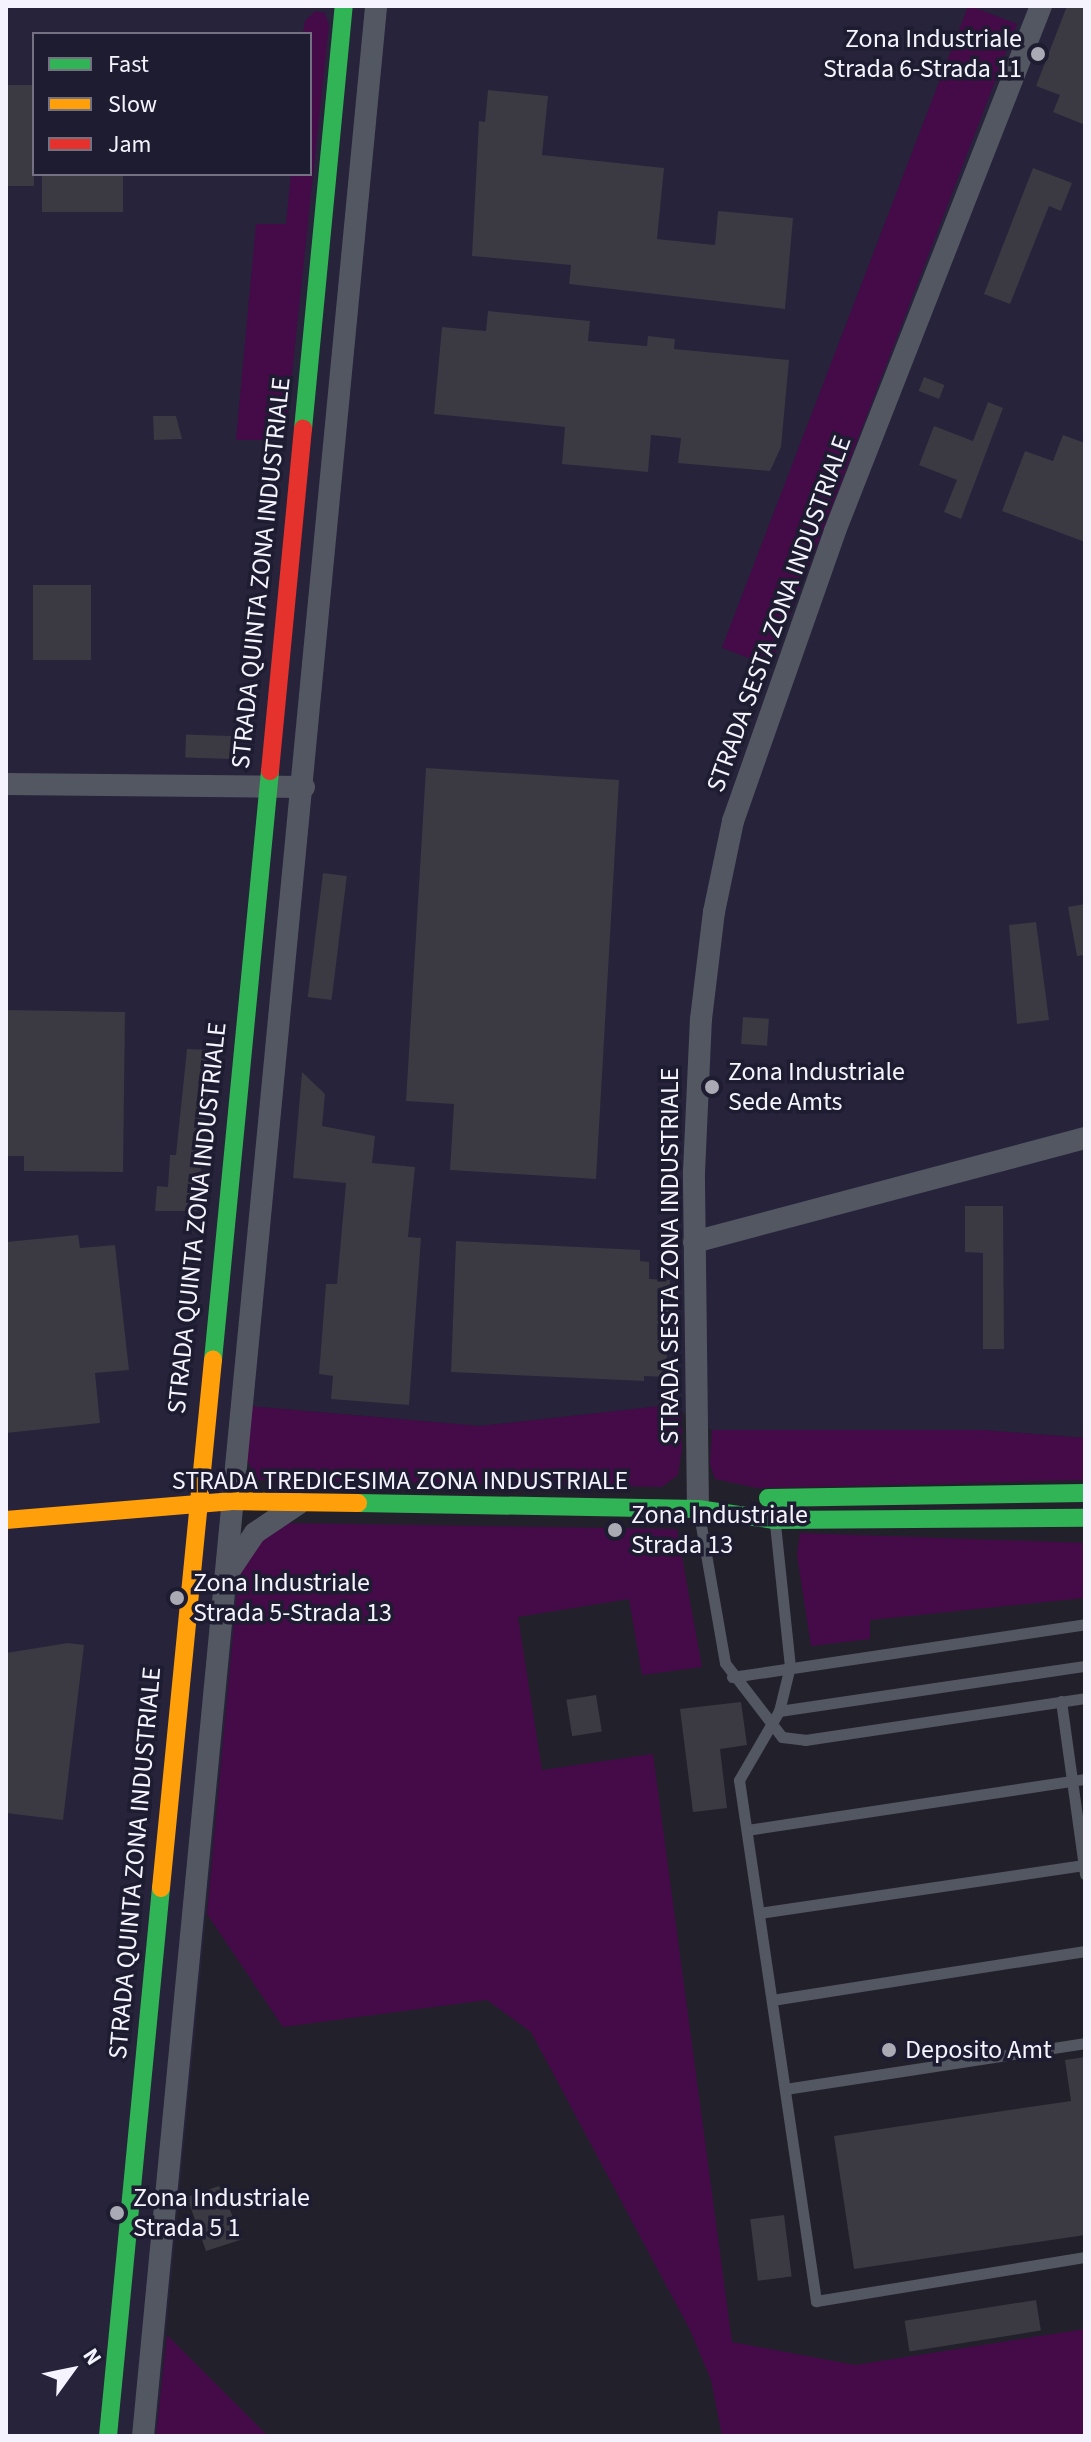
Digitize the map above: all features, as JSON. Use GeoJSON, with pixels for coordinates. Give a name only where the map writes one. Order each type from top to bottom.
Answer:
{"type":"FeatureCollection","features":[{"type":"Feature","properties":{"kind":"street","name":"STRADA QUINTA ZONA INDUSTRIALE"},"geometry":{"type":"LineString","coordinates":[[108,2436],[196,1502],[344,6]]}},
{"type":"Feature","properties":{"kind":"street"},"geometry":{"type":"LineString","coordinates":[[143,2436],[225,1582],[230,1501],[304,787],[376,6]]}},
{"type":"Feature","properties":{"kind":"street","name":"STRADA SESTA ZONA INDUSTRIALE"},"geometry":{"type":"LineString","coordinates":[[698,1509],[694,1242],[701,1019],[714,912],[733,821],[835,531],[1041,6]]}},
{"type":"Feature","properties":{"kind":"street"},"geometry":{"type":"LineString","coordinates":[[281,654],[316,657]]}},
{"type":"Feature","properties":{"kind":"street"},"geometry":{"type":"LineString","coordinates":[[6,784],[304,787]]}},
{"type":"Feature","properties":{"kind":"street"},"geometry":{"type":"LineString","coordinates":[[694,1242],[1085,1138]]}},
{"type":"Feature","properties":{"kind":"street"},"geometry":{"type":"LineString","coordinates":[[698,1509],[733,1499],[1085,1493]]}},
{"type":"Feature","properties":{"kind":"street","name":"STRADA TREDICESIMA ZONA INDUSTRIALE"},"geometry":{"type":"LineString","coordinates":[[6,1520],[230,1501],[698,1509]]}},
{"type":"Feature","properties":{"kind":"street"},"geometry":{"type":"LineString","coordinates":[[225,1582],[245,1543],[305,1501]]}},
{"type":"Feature","properties":{"kind":"street"},"geometry":{"type":"LineString","coordinates":[[698,1509],[774,1520],[1085,1518]]}},
{"type":"Feature","properties":{"kind":"street"},"geometry":{"type":"LineString","coordinates":[[948,1521],[1085,1534]]}},
{"type":"Feature","properties":{"kind":"lane"},"geometry":{"type":"LineString","coordinates":[[698,1509],[732,1677],[782,1737],[805,1740],[1085,1698]]}},
{"type":"Feature","properties":{"kind":"lane"},"geometry":{"type":"LineString","coordinates":[[774,1520],[790,1666],[779,1711],[739,1780],[816,2301],[1085,2257]]}},
{"type":"Feature","properties":{"kind":"lane"},"geometry":{"type":"LineString","coordinates":[[732,1677],[1085,1624]]}},
{"type":"Feature","properties":{"kind":"lane"},"geometry":{"type":"LineString","coordinates":[[779,1711],[1085,1666]]}},
{"type":"Feature","properties":{"kind":"lane"},"geometry":{"type":"LineString","coordinates":[[759,1913],[1085,1868],[1061,1701]]}},
{"type":"Feature","properties":{"kind":"lane"},"geometry":{"type":"LineString","coordinates":[[747,1830],[1085,1779]]}},
{"type":"Feature","properties":{"kind":"lane"},"geometry":{"type":"LineString","coordinates":[[772,2000],[1085,1951]]}},
{"type":"Feature","properties":{"kind":"lane"},"geometry":{"type":"LineString","coordinates":[[785,2089],[1085,2043]]}},
{"type":"Feature","properties":{"kind":"shaded area"},"geometry":{"type":"Polygon","coordinates":[[[6,6],[1085,6],[1085,1438],[984,1430],[712,1430],[670,1405],[480,1426],[248,1406],[239,1571],[156,2436],[6,2436],[6,6]]]}},
{"type":"Feature","properties":{"kind":"shaded area"},"geometry":{"type":"Polygon","coordinates":[[[968,6],[1017,24],[770,666],[722,648],[968,6]]]}},
{"type":"Feature","properties":{"kind":"shaded area"},"geometry":{"type":"Polygon","coordinates":[[[315,11],[325,13],[329,25],[285,440],[236,440],[256,224],[286,224],[291,176],[312,176],[312,32],[303,32],[305,21],[315,11]]]}},
{"type":"Feature","properties":{"kind":"shaded area"},"geometry":{"type":"Polygon","coordinates":[[[670,1405],[682,1412],[682,1449],[678,1475],[662,1487],[256,1480],[245,1455],[248,1406],[480,1426],[670,1405]]]}},
{"type":"Feature","properties":{"kind":"shaded area"},"geometry":{"type":"Polygon","coordinates":[[[712,1430],[984,1430],[1085,1438],[1085,1480],[757,1488],[715,1479],[710,1464],[712,1430]]]}},
{"type":"Feature","properties":{"kind":"shaded area"},"geometry":{"type":"Polygon","coordinates":[[[283,1523],[677,1529],[702,1667],[642,1675],[629,1599],[518,1617],[542,1770],[653,1754],[732,2342],[855,2365],[1085,2329],[1085,2436],[722,2436],[711,2380],[690,2330],[531,2032],[487,2000],[283,2027],[207,1914],[239,1571],[253,1548],[283,1523]]]}},
{"type":"Feature","properties":{"kind":"shaded area"},"geometry":{"type":"Polygon","coordinates":[[[800,1533],[1085,1543],[1085,1598],[870,1620],[870,1639],[811,1646],[797,1555],[800,1533]]]}},
{"type":"Feature","properties":{"kind":"shaded area"},"geometry":{"type":"Polygon","coordinates":[[[167,2335],[268,2436],[156,2436],[167,2335]]]}},
{"type":"Feature","properties":{"kind":"building"},"geometry":{"type":"Polygon","coordinates":[[[1067,6],[1085,6],[1085,125],[1053,112],[1060,95],[1036,86],[1067,6]]]}},
{"type":"Feature","properties":{"kind":"building"},"geometry":{"type":"Polygon","coordinates":[[[6,85],[32,85],[34,186],[6,186],[6,85]]]}},
{"type":"Feature","properties":{"kind":"building"},"geometry":{"type":"Polygon","coordinates":[[[488,90],[548,96],[542,155],[664,168],[657,239],[715,245],[718,211],[793,218],[785,309],[569,284],[571,265],[472,256],[479,121],[485,122],[488,90]]]}},
{"type":"Feature","properties":{"kind":"building"},"geometry":{"type":"Polygon","coordinates":[[[1033,168],[1072,183],[1061,211],[1049,206],[1010,304],[984,294],[1033,168]]]}},
{"type":"Feature","properties":{"kind":"building"},"geometry":{"type":"Polygon","coordinates":[[[42,176],[123,176],[123,212],[42,212],[42,176]]]}},
{"type":"Feature","properties":{"kind":"building"},"geometry":{"type":"Polygon","coordinates":[[[488,311],[590,321],[588,341],[647,346],[648,336],[675,339],[674,349],[789,360],[781,447],[770,471],[678,463],[681,438],[651,435],[648,472],[562,464],[565,427],[434,414],[442,327],[486,331],[488,311]]]}},
{"type":"Feature","properties":{"kind":"building"},"geometry":{"type":"Polygon","coordinates":[[[924,377],[945,385],[939,399],[919,391],[924,377]]]}},
{"type":"Feature","properties":{"kind":"building"},"geometry":{"type":"Polygon","coordinates":[[[988,402],[1003,408],[961,519],[944,512],[957,480],[919,465],[934,426],[973,441],[988,402]]]}},
{"type":"Feature","properties":{"kind":"building"},"geometry":{"type":"Polygon","coordinates":[[[153,416],[176,416],[182,439],[154,440],[153,416]]]}},
{"type":"Feature","properties":{"kind":"building"},"geometry":{"type":"Polygon","coordinates":[[[1063,435],[1085,443],[1085,542],[1002,511],[1025,451],[1053,461],[1063,435]]]}},
{"type":"Feature","properties":{"kind":"building"},"geometry":{"type":"Polygon","coordinates":[[[33,585],[91,585],[91,660],[33,660],[33,585]]]}},
{"type":"Feature","properties":{"kind":"building"},"geometry":{"type":"Polygon","coordinates":[[[186,734],[231,736],[230,759],[185,757],[186,734]]]}},
{"type":"Feature","properties":{"kind":"building"},"geometry":{"type":"Polygon","coordinates":[[[426,768],[619,780],[596,1179],[450,1170],[454,1104],[406,1101],[426,768]]]}},
{"type":"Feature","properties":{"kind":"building"},"geometry":{"type":"Polygon","coordinates":[[[323,873],[347,876],[332,1000],[308,997],[323,873]]]}},
{"type":"Feature","properties":{"kind":"building"},"geometry":{"type":"Polygon","coordinates":[[[1085,904],[1085,955],[1077,956],[1068,907],[1085,904]]]}},
{"type":"Feature","properties":{"kind":"building"},"geometry":{"type":"Polygon","coordinates":[[[1036,922],[1049,1020],[1017,1024],[1009,925],[1036,922]]]}},
{"type":"Feature","properties":{"kind":"building"},"geometry":{"type":"Polygon","coordinates":[[[6,1010],[125,1012],[123,1172],[24,1171],[24,1156],[6,1156],[6,1010]]]}},
{"type":"Feature","properties":{"kind":"building"},"geometry":{"type":"Polygon","coordinates":[[[743,1017],[769,1019],[767,1046],[741,1044],[743,1017]]]}},
{"type":"Feature","properties":{"kind":"building"},"geometry":{"type":"Polygon","coordinates":[[[187,1049],[212,1050],[197,1211],[155,1211],[157,1186],[168,1187],[170,1155],[176,1155],[187,1049]]]}},
{"type":"Feature","properties":{"kind":"building"},"geometry":{"type":"Polygon","coordinates":[[[302,1072],[325,1094],[322,1126],[375,1136],[372,1163],[415,1167],[408,1237],[421,1238],[409,1405],[331,1399],[333,1376],[319,1374],[326,1284],[337,1284],[346,1183],[293,1178],[302,1072]]]}},
{"type":"Feature","properties":{"kind":"building"},"geometry":{"type":"Polygon","coordinates":[[[965,1206],[1003,1206],[1004,1349],[983,1349],[983,1253],[965,1252],[965,1206]]]}},
{"type":"Feature","properties":{"kind":"building"},"geometry":{"type":"Polygon","coordinates":[[[78,1235],[80,1248],[115,1245],[129,1370],[95,1373],[100,1423],[6,1433],[6,1242],[78,1235]]]}},
{"type":"Feature","properties":{"kind":"building"},"geometry":{"type":"Polygon","coordinates":[[[456,1241],[640,1250],[640,1261],[649,1262],[649,1279],[670,1280],[666,1377],[644,1376],[644,1381],[451,1372],[456,1241]]]}},
{"type":"Feature","properties":{"kind":"building"},"geometry":{"type":"Polygon","coordinates":[[[68,1643],[84,1645],[63,1820],[6,1813],[6,1653],[68,1643]]]}},
{"type":"Feature","properties":{"kind":"building"},"geometry":{"type":"Polygon","coordinates":[[[596,1695],[602,1732],[572,1736],[566,1700],[596,1695]]]}},
{"type":"Feature","properties":{"kind":"building"},"geometry":{"type":"Polygon","coordinates":[[[741,1702],[747,1745],[720,1749],[727,1808],[693,1812],[680,1709],[741,1702]]]}},
{"type":"Feature","properties":{"kind":"building"},"geometry":{"type":"Polygon","coordinates":[[[1085,2057],[1085,2235],[854,2269],[834,2136],[1071,2101],[1065,2060],[1085,2057]]]}},
{"type":"Feature","properties":{"kind":"building"},"geometry":{"type":"Polygon","coordinates":[[[219,2186],[243,2239],[206,2251],[187,2197],[219,2186]]]}},
{"type":"Feature","properties":{"kind":"building"},"geometry":{"type":"Polygon","coordinates":[[[784,2215],[792,2277],[758,2281],[750,2219],[784,2215]]]}},
{"type":"Feature","properties":{"kind":"building"},"geometry":{"type":"Polygon","coordinates":[[[1036,2300],[1041,2331],[909,2351],[905,2321],[1036,2300]]]}},
{"type":"Feature","properties":{"kind":"traffic: fast"},"geometry":{"type":"LineString","coordinates":[[303,429],[344,6]]}},
{"type":"Feature","properties":{"kind":"traffic: fast"},"geometry":{"type":"LineString","coordinates":[[213,1360],[270,771]]}},
{"type":"Feature","properties":{"kind":"traffic: fast"},"geometry":{"type":"LineString","coordinates":[[768,1498],[1085,1493]]}},
{"type":"Feature","properties":{"kind":"traffic: fast"},"geometry":{"type":"LineString","coordinates":[[358,1503],[698,1509],[774,1520],[1085,1518]]}},
{"type":"Feature","properties":{"kind":"traffic: fast"},"geometry":{"type":"LineString","coordinates":[[108,2436],[161,1888]]}},
{"type":"Feature","properties":{"kind":"traffic: slow"},"geometry":{"type":"LineString","coordinates":[[161,1888],[213,1360]]}},
{"type":"Feature","properties":{"kind":"traffic: slow"},"geometry":{"type":"LineString","coordinates":[[6,1520],[230,1501],[358,1503]]}},
{"type":"Feature","properties":{"kind":"traffic: jam"},"geometry":{"type":"LineString","coordinates":[[270,771],[303,429]]}},
{"type":"Feature","properties":{"kind":"place","name":"Zona Industriale Strada 6-Strada 11"},"geometry":{"type":"Point","coordinates":[1038,54]}},
{"type":"Feature","properties":{"kind":"place","name":"Zona Industriale Sede Amts"},"geometry":{"type":"Point","coordinates":[712,1087]}},
{"type":"Feature","properties":{"kind":"place","name":"Zona Industriale Strada 13"},"geometry":{"type":"Point","coordinates":[615,1530]}},
{"type":"Feature","properties":{"kind":"place","name":"Zona Industriale Strada 5-Strada 13"},"geometry":{"type":"Point","coordinates":[177,1598]}},
{"type":"Feature","properties":{"kind":"place","name":"Deposito Amt"},"geometry":{"type":"Point","coordinates":[889,2050]}},
{"type":"Feature","properties":{"kind":"place","name":"Zona Industriale Strada 5 1"},"geometry":{"type":"Point","coordinates":[117,2213]}}]}
